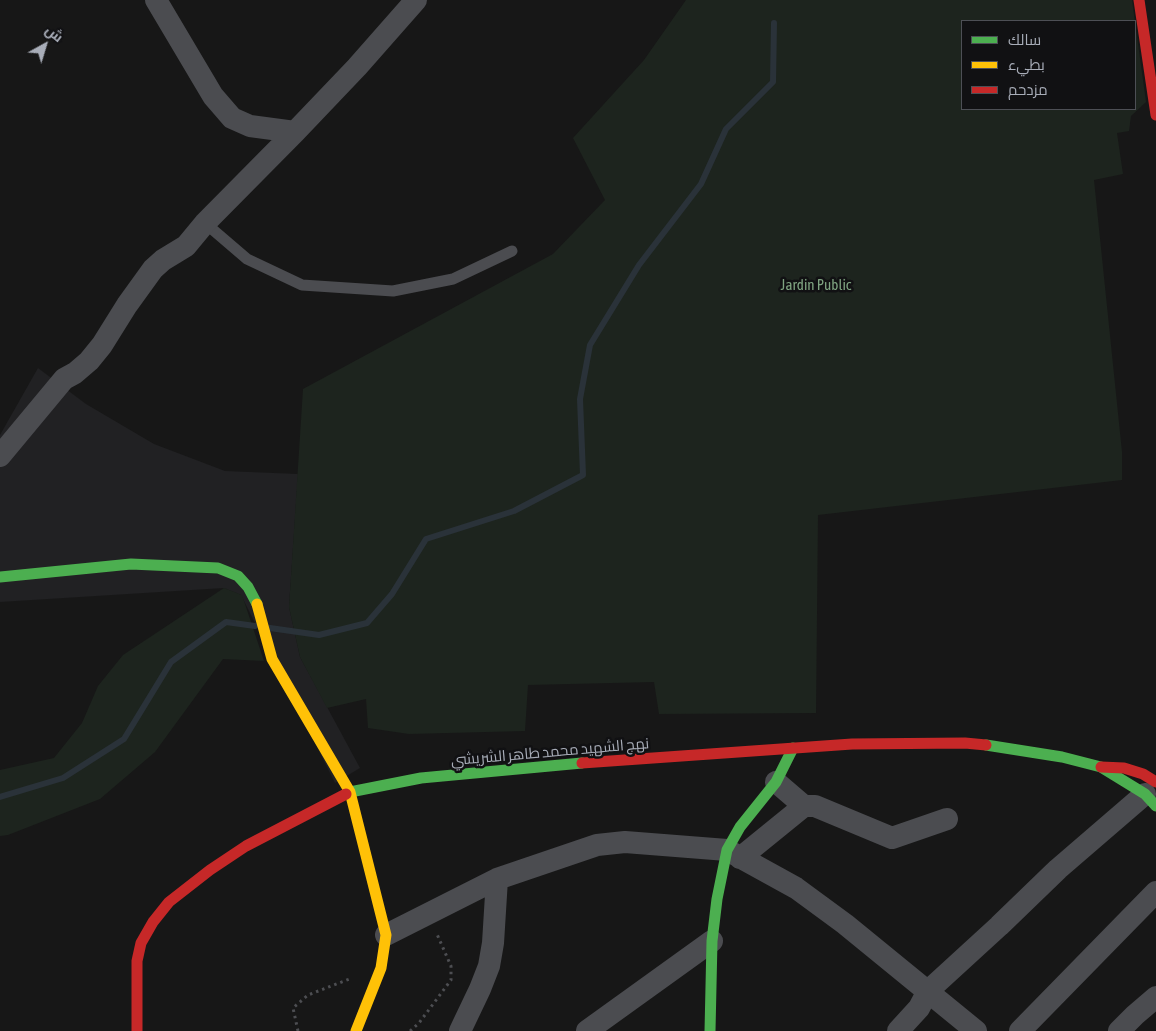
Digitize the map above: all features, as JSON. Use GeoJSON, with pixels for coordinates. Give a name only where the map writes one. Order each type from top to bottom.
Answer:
{"type":"FeatureCollection","features":[{"type":"Feature","properties":{"kind":"street"},"geometry":{"type":"LineString","coordinates":[[156,0],[213,96],[232,118],[250,126],[296,132]]}},
{"type":"Feature","properties":{"kind":"street"},"geometry":{"type":"LineString","coordinates":[[0,456],[64,379],[89,361],[154,268],[186,246],[205,223],[296,132],[416,0]]}},
{"type":"Feature","properties":{"kind":"street"},"geometry":{"type":"LineString","coordinates":[[1139,0],[1156,115]]}},
{"type":"Feature","properties":{"kind":"street"},"geometry":{"type":"LineString","coordinates":[[1149,0],[1156,41]]}},
{"type":"Feature","properties":{"kind":"street"},"geometry":{"type":"LineString","coordinates":[[0,577],[131,564],[218,568],[238,576],[248,587],[256,602],[272,659],[350,792],[386,935],[381,968],[356,1031]]}},
{"type":"Feature","properties":{"kind":"street","name":"نهج الشهيد محمد طاهر الشريشي"},"geometry":{"type":"LineString","coordinates":[[137,1031],[137,961],[141,943],[153,922],[169,902],[210,870],[246,846],[350,792],[421,778],[482,772],[852,744],[965,743],[1017,749],[1062,757],[1101,767]]}},
{"type":"Feature","properties":{"kind":"street"},"geometry":{"type":"LineString","coordinates":[[710,1031],[712,941],[717,898],[734,854],[740,827],[776,782],[793,748]]}},
{"type":"Feature","properties":{"kind":"street"},"geometry":{"type":"LineString","coordinates":[[1101,767],[1124,768],[1143,774],[1152,794]]}},
{"type":"Feature","properties":{"kind":"street"},"geometry":{"type":"LineString","coordinates":[[1101,767],[1152,794]]}},
{"type":"Feature","properties":{"kind":"street"},"geometry":{"type":"LineString","coordinates":[[776,782],[804,806]]}},
{"type":"Feature","properties":{"kind":"street"},"geometry":{"type":"LineString","coordinates":[[898,1031],[919,1008],[928,991],[1058,869],[1152,794]]}},
{"type":"Feature","properties":{"kind":"street"},"geometry":{"type":"LineString","coordinates":[[734,854],[804,806],[814,806],[892,838],[947,819]]}},
{"type":"Feature","properties":{"kind":"street"},"geometry":{"type":"LineString","coordinates":[[386,935],[497,879],[596,845],[625,842],[734,854],[796,888],[846,924],[976,1031]]}},
{"type":"Feature","properties":{"kind":"street"},"geometry":{"type":"LineString","coordinates":[[460,1031],[489,966],[493,943],[497,879]]}},
{"type":"Feature","properties":{"kind":"street"},"geometry":{"type":"LineString","coordinates":[[1020,1031],[1156,892]]}},
{"type":"Feature","properties":{"kind":"street"},"geometry":{"type":"LineString","coordinates":[[587,1031],[712,941]]}},
{"type":"Feature","properties":{"kind":"street"},"geometry":{"type":"LineString","coordinates":[[1119,1031],[1156,996]]}},
{"type":"Feature","properties":{"kind":"lane"},"geometry":{"type":"LineString","coordinates":[[205,223],[247,259],[302,285],[393,291],[453,280],[512,251]]}},
{"type":"Feature","properties":{"kind":"path"},"geometry":{"type":"LineString","coordinates":[[410,1031],[419,1023],[451,980],[451,966],[429,914]]}},
{"type":"Feature","properties":{"kind":"path"},"geometry":{"type":"LineString","coordinates":[[298,1031],[293,1008],[308,995],[381,968]]}},
{"type":"Feature","properties":{"kind":"shaded area"},"geometry":{"type":"Polygon","coordinates":[[[38,368],[86,404],[154,444],[225,471],[298,474],[289,607],[300,657],[360,768],[335,783],[241,595],[224,588],[0,602],[0,435],[38,368]]]}},
{"type":"Feature","properties":{"kind":"green space","name":"Jardin Public"},"geometry":{"type":"Polygon","coordinates":[[[686,0],[1132,0],[1135,20],[961,20],[961,110],[1136,110],[1136,29],[1146,102],[1131,116],[1129,131],[1117,133],[1123,174],[1094,180],[1122,452],[1122,480],[818,515],[816,713],[659,714],[654,682],[528,685],[525,731],[409,734],[368,728],[366,699],[327,708],[300,657],[289,607],[303,389],[553,254],[605,200],[573,138],[644,60],[686,0]]]}},
{"type":"Feature","properties":{"kind":"green space"},"geometry":{"type":"Polygon","coordinates":[[[224,588],[242,595],[264,661],[223,659],[155,752],[100,799],[8,835],[0,836],[0,770],[54,758],[82,723],[98,686],[123,655],[224,588]]]}},
{"type":"Feature","properties":{"kind":"waterway"},"geometry":{"type":"LineString","coordinates":[[270,628],[319,635],[367,623],[392,594],[426,539],[514,511],[583,475],[580,399],[590,345],[639,265],[701,184],[726,129],[773,82],[774,23]]}},
{"type":"Feature","properties":{"kind":"waterway"},"geometry":{"type":"LineString","coordinates":[[0,797],[63,778],[124,739],[171,662],[226,622],[255,626]]}},
{"type":"Feature","properties":{"kind":"traffic: fast"},"geometry":{"type":"LineString","coordinates":[[0,577],[131,564],[218,568],[238,576],[248,587],[257,604]]}},
{"type":"Feature","properties":{"kind":"traffic: fast"},"geometry":{"type":"LineString","coordinates":[[986,745],[1062,757],[1101,767],[1145,794],[1156,806]]}},
{"type":"Feature","properties":{"kind":"traffic: fast"},"geometry":{"type":"LineString","coordinates":[[710,1031],[712,941],[717,899],[727,850],[740,827],[776,782],[793,748]]}},
{"type":"Feature","properties":{"kind":"traffic: fast"},"geometry":{"type":"LineString","coordinates":[[346,794],[421,778],[582,763]]}},
{"type":"Feature","properties":{"kind":"traffic: slow"},"geometry":{"type":"LineString","coordinates":[[257,604],[272,659],[350,792],[386,935],[381,968],[356,1031]]}},
{"type":"Feature","properties":{"kind":"traffic: jam"},"geometry":{"type":"LineString","coordinates":[[1139,0],[1156,115]]}},
{"type":"Feature","properties":{"kind":"traffic: jam"},"geometry":{"type":"LineString","coordinates":[[582,763],[852,744],[965,743],[986,745]]}},
{"type":"Feature","properties":{"kind":"traffic: jam"},"geometry":{"type":"LineString","coordinates":[[1101,767],[1124,768],[1143,774],[1156,782]]}},
{"type":"Feature","properties":{"kind":"traffic: jam"},"geometry":{"type":"LineString","coordinates":[[137,1031],[137,961],[141,943],[153,922],[169,902],[210,870],[246,846],[346,794]]}}]}
